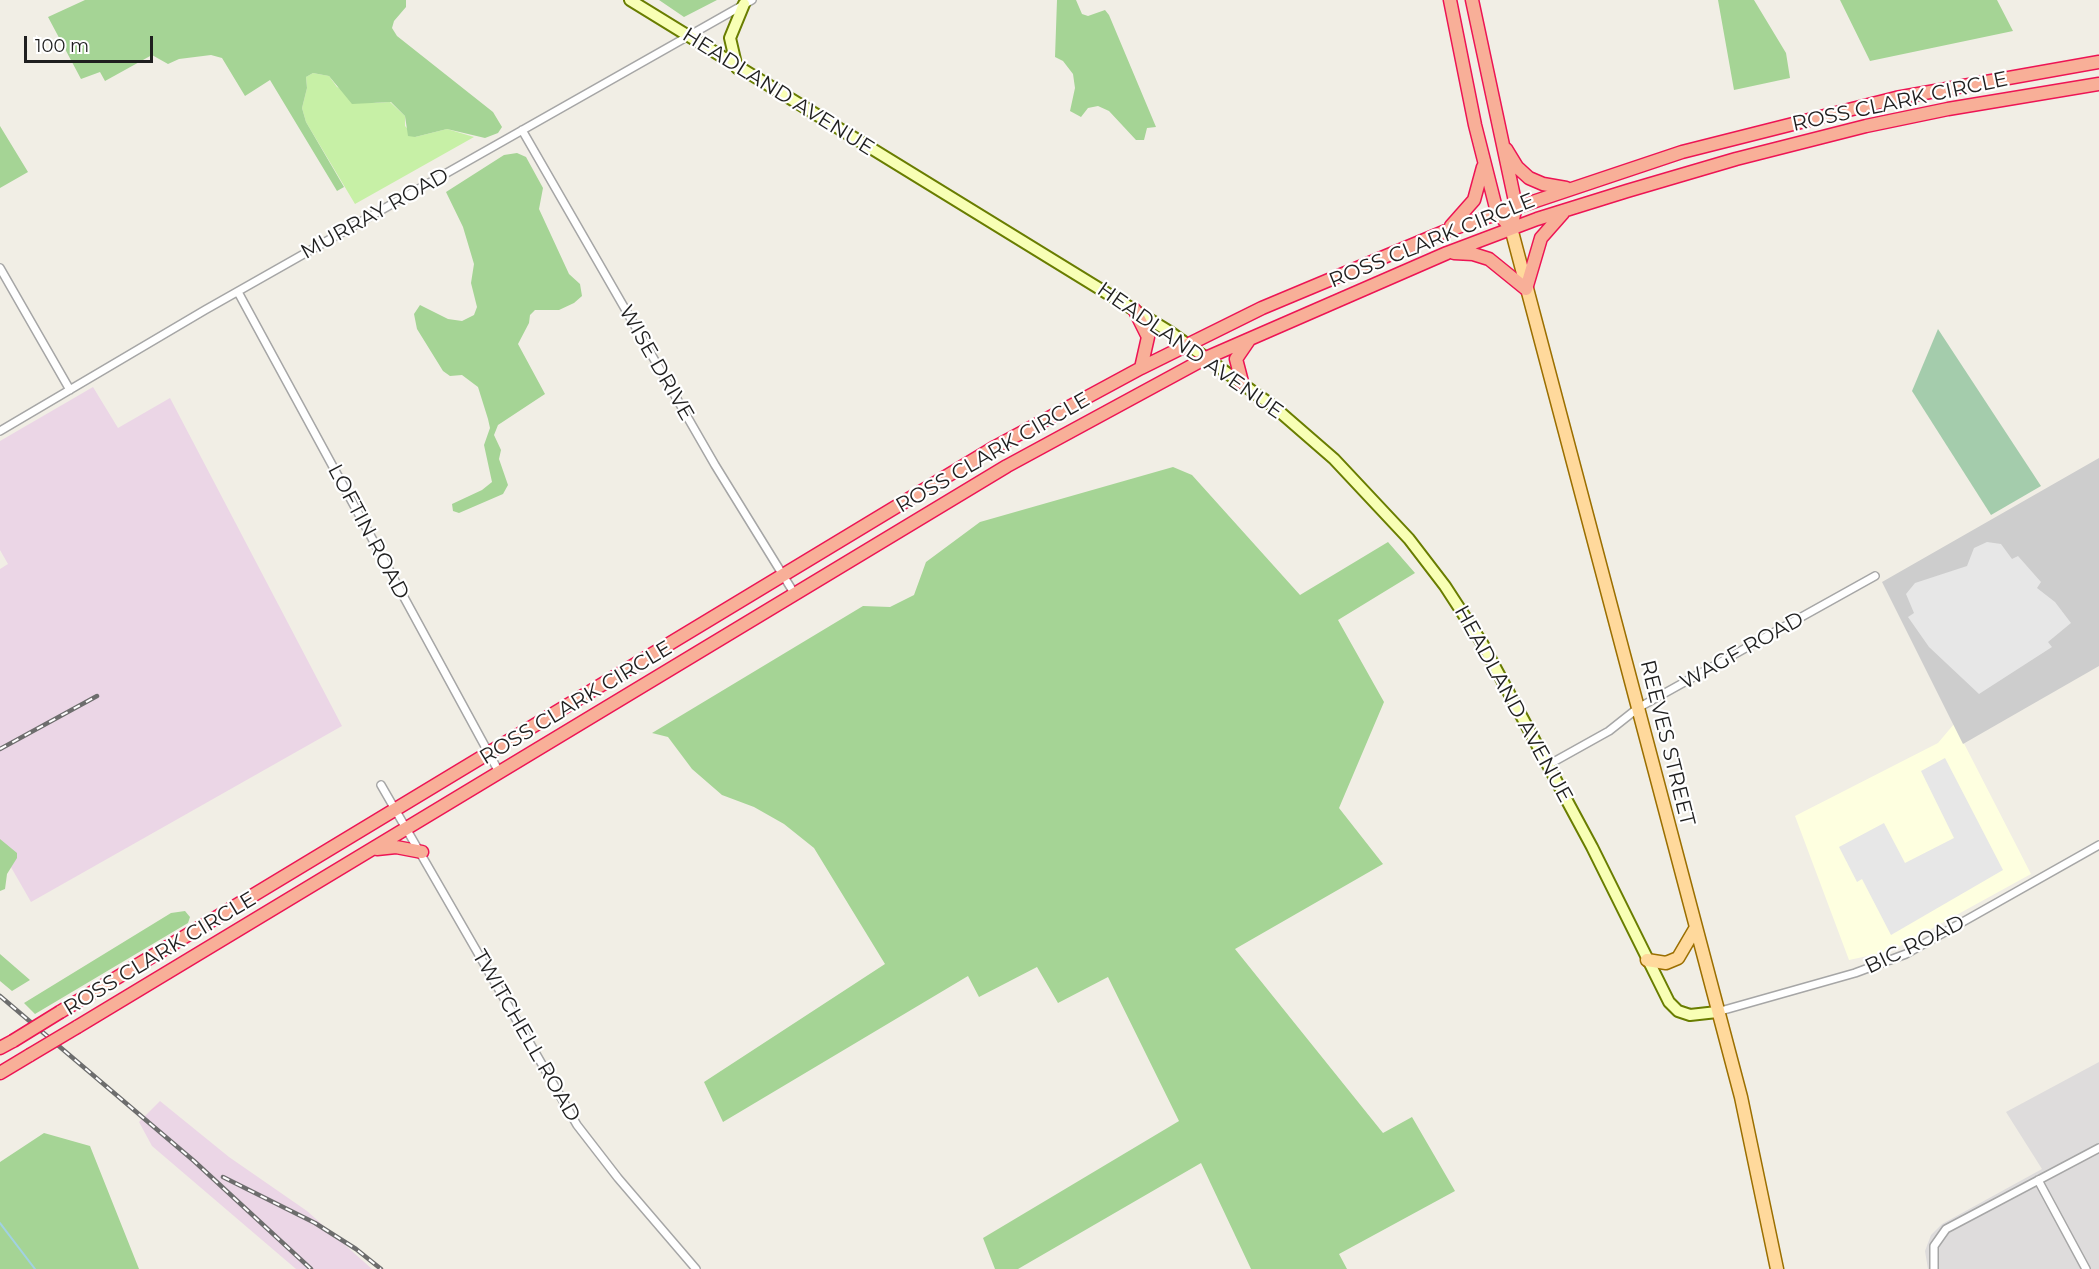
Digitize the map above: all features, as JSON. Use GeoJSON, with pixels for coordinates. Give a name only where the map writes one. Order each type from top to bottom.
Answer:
{"type":"FeatureCollection","features":[{"type":"Feature","properties":{"kind":"highway","name":"REEVES STREET"},"geometry":{"type":"LineString","coordinates":[[1450,0],[1484,163],[1497,212],[1511,228]]}},
{"type":"Feature","properties":{"kind":"highway","name":"REEVES STREET"},"geometry":{"type":"LineString","coordinates":[[1472,0],[1500,141],[1516,206],[1511,228]]}},
{"type":"Feature","properties":{"kind":"highway","name":"ROSS CLARK CIRCLE"},"geometry":{"type":"LineString","coordinates":[[0,1048],[995,447],[1140,368],[1304,289],[1497,212],[1682,152],[1858,106],[1977,82],[2099,62]]}},
{"type":"Feature","properties":{"kind":"highway","name":"ROSS CLARK CIRCLE"},"geometry":{"type":"LineString","coordinates":[[0,1073],[1034,450],[1206,358],[1252,336],[1511,228],[1716,164],[1866,126],[1948,109],[2099,84]]}},
{"type":"Feature","properties":{"kind":"highway"},"geometry":{"type":"LineString","coordinates":[[1500,141],[1517,166],[1529,178],[1544,184],[1567,188]]}},
{"type":"Feature","properties":{"kind":"highway"},"geometry":{"type":"LineString","coordinates":[[1446,231],[1474,200],[1484,163]]}},
{"type":"Feature","properties":{"kind":"highway"},"geometry":{"type":"LineString","coordinates":[[1447,253],[1473,254],[1489,259],[1526,290],[1541,238],[1566,210]]}},
{"type":"Feature","properties":{"kind":"highway"},"geometry":{"type":"LineString","coordinates":[[1134,309],[1148,337],[1140,368]]}},
{"type":"Feature","properties":{"kind":"highway"},"geometry":{"type":"LineString","coordinates":[[1242,382],[1236,359],[1252,336]]}},
{"type":"Feature","properties":{"kind":"highway"},"geometry":{"type":"LineString","coordinates":[[370,850],[396,847],[422,852]]}},
{"type":"Feature","properties":{"kind":"main road","name":"HEADLAND AVENUE"},"geometry":{"type":"LineString","coordinates":[[630,0],[737,68],[1134,309],[1242,382],[1334,459],[1415,547],[1482,643],[1673,1007],[1683,1014],[1699,1017],[1717,1012]]}},
{"type":"Feature","properties":{"kind":"main road"},"geometry":{"type":"LineString","coordinates":[[737,68],[730,38],[748,2]]}},
{"type":"Feature","properties":{"kind":"main road","name":"REEVES STREET"},"geometry":{"type":"LineString","coordinates":[[1511,228],[1740,1097],[1777,1269]]}},
{"type":"Feature","properties":{"kind":"main road"},"geometry":{"type":"LineString","coordinates":[[1647,960],[1666,963],[1678,958],[1695,929]]}},
{"type":"Feature","properties":{"kind":"street","name":"MURRAY ROAD"},"geometry":{"type":"LineString","coordinates":[[0,431],[237,292],[748,2]]}},
{"type":"Feature","properties":{"kind":"street","name":"WISE DRIVE"},"geometry":{"type":"LineString","coordinates":[[522,130],[709,456],[795,593]]}},
{"type":"Feature","properties":{"kind":"street"},"geometry":{"type":"LineString","coordinates":[[0,268],[70,390]]}},
{"type":"Feature","properties":{"kind":"street","name":"LOFTIN ROAD"},"geometry":{"type":"LineString","coordinates":[[237,292],[499,772]]}},
{"type":"Feature","properties":{"kind":"street","name":"WAGF ROAD"},"geometry":{"type":"LineString","coordinates":[[1548,765],[1610,731],[1638,708],[1875,576]]}},
{"type":"Feature","properties":{"kind":"street","name":"TWITCHELL ROAD"},"geometry":{"type":"LineString","coordinates":[[381,784],[408,827],[577,1125],[618,1178],[696,1269]]}},
{"type":"Feature","properties":{"kind":"street","name":"BIC ROAD"},"geometry":{"type":"LineString","coordinates":[[1717,1012],[1855,973],[1906,954],[2099,845]]}},
{"type":"Feature","properties":{"kind":"street"},"geometry":{"type":"LineString","coordinates":[[1934,1269],[1934,1246],[1946,1229],[2099,1148]]}},
{"type":"Feature","properties":{"kind":"street"},"geometry":{"type":"LineString","coordinates":[[2038,1180],[2086,1269]]}},
{"type":"Feature","properties":{"kind":"shaded area"},"geometry":{"type":"Polygon","coordinates":[[[1938,329],[2041,486],[1991,515],[1912,391],[1938,329]]]}},
{"type":"Feature","properties":{"kind":"shaded area"},"geometry":{"type":"Polygon","coordinates":[[[93,387],[118,428],[170,398],[342,726],[31,902],[0,848],[0,569],[8,564],[0,550],[0,441],[93,387]]]}},
{"type":"Feature","properties":{"kind":"shaded area"},"geometry":{"type":"Polygon","coordinates":[[[2099,458],[2099,666],[1963,744],[1882,582],[2099,458]]]}},
{"type":"Feature","properties":{"kind":"shaded area"},"geometry":{"type":"Polygon","coordinates":[[[1987,542],[2001,544],[2012,559],[2018,556],[2041,582],[2037,588],[2055,602],[2071,623],[2048,642],[2052,647],[1979,694],[1929,647],[1908,617],[1914,613],[1906,594],[1915,583],[1967,566],[1974,548],[1987,542]]]}},
{"type":"Feature","properties":{"kind":"shaded area"},"geometry":{"type":"Polygon","coordinates":[[[1954,724],[2031,874],[1891,951],[1849,960],[1795,816],[1938,743],[1954,724]]]}},
{"type":"Feature","properties":{"kind":"shaded area"},"geometry":{"type":"Polygon","coordinates":[[[1945,758],[2003,870],[1891,935],[1862,879],[1857,882],[1839,847],[1884,823],[1905,863],[1954,838],[1921,771],[1945,758]]]}},
{"type":"Feature","properties":{"kind":"shaded area"},"geometry":{"type":"Polygon","coordinates":[[[2099,1062],[2099,1269],[1928,1269],[1925,1251],[1931,1235],[1942,1224],[2042,1169],[2006,1112],[2099,1062]]]}},
{"type":"Feature","properties":{"kind":"shaded area"},"geometry":{"type":"Polygon","coordinates":[[[160,1101],[229,1157],[307,1211],[372,1269],[296,1269],[152,1146],[139,1122],[160,1101]]]}},
{"type":"Feature","properties":{"kind":"green space"},"geometry":{"type":"Polygon","coordinates":[[[85,0],[406,0],[406,7],[394,21],[392,28],[397,36],[493,112],[502,127],[498,133],[485,138],[447,129],[415,137],[408,136],[405,116],[391,102],[352,104],[329,76],[313,73],[306,77],[307,88],[302,108],[306,122],[344,187],[337,191],[270,80],[245,96],[222,58],[211,55],[179,59],[168,64],[152,55],[105,81],[100,72],[81,79],[48,17],[85,0]]]}},
{"type":"Feature","properties":{"kind":"green space"},"geometry":{"type":"Polygon","coordinates":[[[659,0],[717,0],[684,17],[659,0]]]}},
{"type":"Feature","properties":{"kind":"green space"},"geometry":{"type":"Polygon","coordinates":[[[1057,0],[1076,0],[1082,14],[1088,16],[1105,10],[1109,15],[1156,127],[1147,128],[1144,140],[1136,140],[1109,111],[1098,106],[1088,108],[1081,117],[1070,111],[1075,88],[1073,74],[1063,61],[1055,57],[1057,0]]]}},
{"type":"Feature","properties":{"kind":"green space"},"geometry":{"type":"Polygon","coordinates":[[[1718,0],[1754,0],[1786,53],[1790,78],[1734,90],[1718,0]]]}},
{"type":"Feature","properties":{"kind":"green space"},"geometry":{"type":"Polygon","coordinates":[[[1840,0],[1997,0],[2013,31],[1870,61],[1840,0]]]}},
{"type":"Feature","properties":{"kind":"green space"},"geometry":{"type":"Polygon","coordinates":[[[313,73],[329,76],[337,87],[375,103],[390,102],[405,116],[405,126],[415,137],[447,129],[474,137],[355,204],[306,122],[302,108],[307,88],[306,77],[313,73]]]}},
{"type":"Feature","properties":{"kind":"green space"},"geometry":{"type":"Polygon","coordinates":[[[0,126],[28,172],[0,188],[0,126]]]}},
{"type":"Feature","properties":{"kind":"green space"},"geometry":{"type":"Polygon","coordinates":[[[517,153],[526,157],[543,188],[539,209],[569,274],[580,284],[582,296],[574,303],[559,310],[535,310],[530,315],[529,323],[518,344],[545,394],[498,425],[494,435],[501,450],[499,459],[508,485],[503,494],[459,513],[453,511],[452,504],[482,490],[492,482],[484,445],[490,428],[488,419],[478,387],[462,375],[450,376],[443,371],[417,329],[414,314],[420,305],[448,319],[462,321],[474,315],[477,307],[471,283],[474,264],[463,227],[446,192],[504,155],[517,153]]]}},
{"type":"Feature","properties":{"kind":"green space"},"geometry":{"type":"Polygon","coordinates":[[[1173,467],[1192,475],[1300,595],[1388,542],[1415,573],[1338,620],[1384,702],[1339,808],[1383,864],[1235,949],[1383,1133],[1412,1117],[1455,1191],[1339,1254],[1347,1269],[1251,1269],[1201,1163],[1018,1269],[995,1269],[983,1238],[1179,1121],[1108,977],[1058,1003],[1037,967],[979,997],[968,976],[723,1122],[704,1082],[885,964],[814,848],[784,824],[754,807],[722,795],[692,769],[668,737],[652,733],[863,606],[890,607],[914,595],[926,562],[980,522],[1173,467]]]}},
{"type":"Feature","properties":{"kind":"green space"},"geometry":{"type":"Polygon","coordinates":[[[0,839],[17,853],[17,858],[7,874],[5,889],[0,891],[0,839]]]}},
{"type":"Feature","properties":{"kind":"green space"},"geometry":{"type":"Polygon","coordinates":[[[185,911],[190,917],[188,923],[35,1014],[24,1003],[171,913],[185,911]]]}},
{"type":"Feature","properties":{"kind":"green space"},"geometry":{"type":"Polygon","coordinates":[[[0,954],[30,980],[12,991],[0,981],[0,954]]]}},
{"type":"Feature","properties":{"kind":"green space"},"geometry":{"type":"Polygon","coordinates":[[[44,1133],[90,1146],[139,1269],[0,1269],[0,1162],[44,1133]]]}},
{"type":"Feature","properties":{"kind":"waterway"},"geometry":{"type":"LineString","coordinates":[[0,1223],[35,1269]]}},
{"type":"Feature","properties":{"kind":"railway"},"geometry":{"type":"LineString","coordinates":[[0,749],[97,696]]}},
{"type":"Feature","properties":{"kind":"railway"},"geometry":{"type":"LineString","coordinates":[[0,996],[194,1161],[311,1269]]}},
{"type":"Feature","properties":{"kind":"railway"},"geometry":{"type":"LineString","coordinates":[[223,1177],[315,1223],[356,1249],[381,1269]]}}]}
